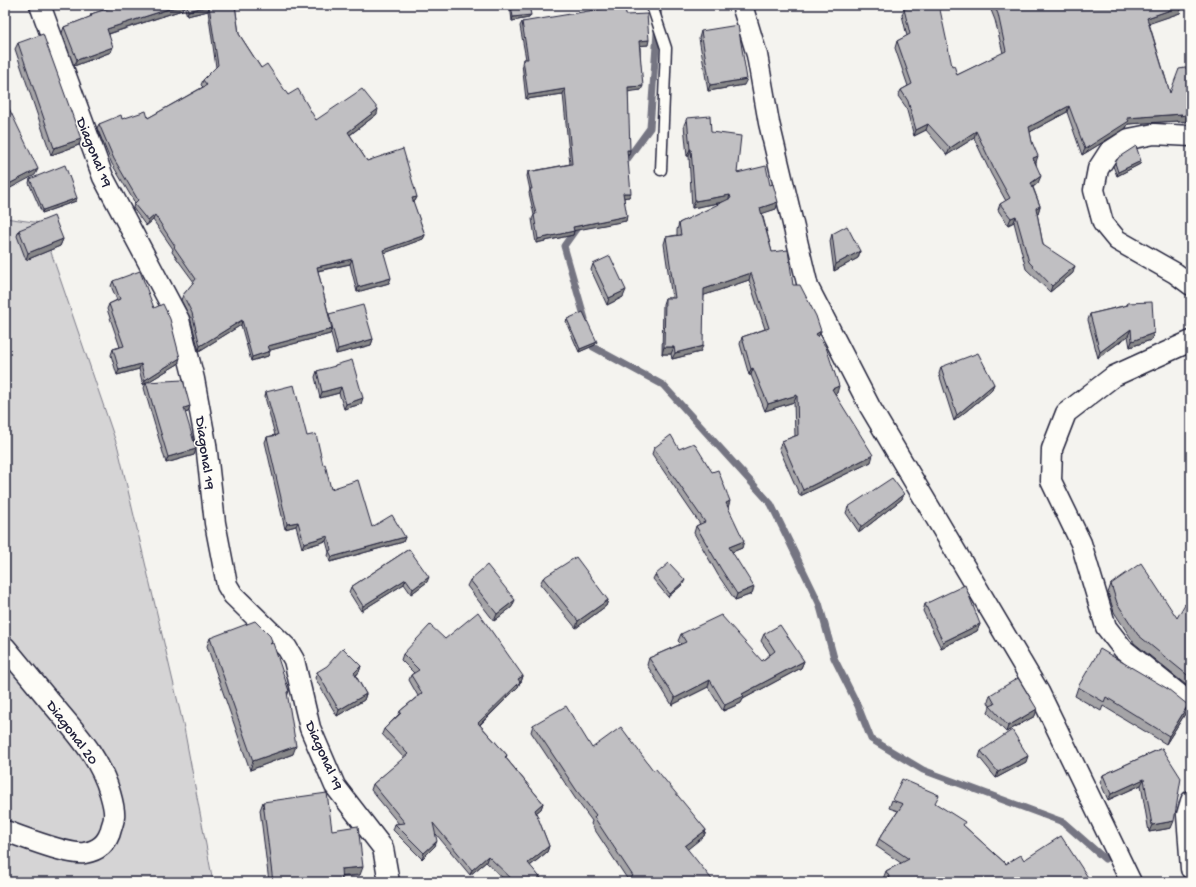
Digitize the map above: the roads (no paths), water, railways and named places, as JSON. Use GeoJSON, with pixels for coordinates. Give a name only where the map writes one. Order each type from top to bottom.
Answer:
{"type":"FeatureCollection","features":[{"type":"Feature","properties":{"kind":"street","name":"Diagonal 19"},"geometry":{"type":"LineString","coordinates":[[40,5],[103,177],[179,320],[194,380],[206,444],[215,523],[227,585],[233,595],[287,648],[291,654],[294,660],[310,728],[319,750],[335,786],[383,848],[389,882]]}},
{"type":"Feature","properties":{"kind":"street"},"geometry":{"type":"LineString","coordinates":[[742,5],[757,55],[769,123],[808,287],[870,407],[1039,692],[1132,882]]}},
{"type":"Feature","properties":{"kind":"street"},"geometry":{"type":"LineString","coordinates":[[1191,136],[1154,134],[1129,139],[1109,152],[1098,169],[1094,190],[1103,222],[1117,240],[1175,273],[1191,285]]}},
{"type":"Feature","properties":{"kind":"street"},"geometry":{"type":"LineString","coordinates":[[1191,341],[1114,376],[1066,413],[1052,449],[1051,481],[1082,543],[1106,627],[1123,648],[1191,704]]}},
{"type":"Feature","properties":{"kind":"street","name":"Diagonal 20"},"geometry":{"type":"LineString","coordinates":[[5,647],[88,747],[104,776],[112,799],[114,816],[111,832],[106,842],[99,848],[83,853],[56,848],[5,831]]}},
{"type":"Feature","properties":{"kind":"street"},"geometry":{"type":"LineString","coordinates":[[1191,801],[1187,815],[1191,869]]}},
{"type":"Feature","properties":{"kind":"lane"},"geometry":{"type":"LineString","coordinates":[[650,5],[653,9],[666,48],[661,170]]}},
{"type":"Feature","properties":{"kind":"waterway"},"geometry":{"type":"LineString","coordinates":[[623,165],[650,128],[659,5]]}},
{"type":"Feature","properties":{"kind":"waterway"},"geometry":{"type":"LineString","coordinates":[[581,222],[564,246],[585,319]]}},
{"type":"Feature","properties":{"kind":"waterway"},"geometry":{"type":"LineString","coordinates":[[590,337],[593,347],[663,385],[771,504],[819,603],[834,658],[858,706],[871,739],[923,770],[1063,822],[1105,859]]}}]}
